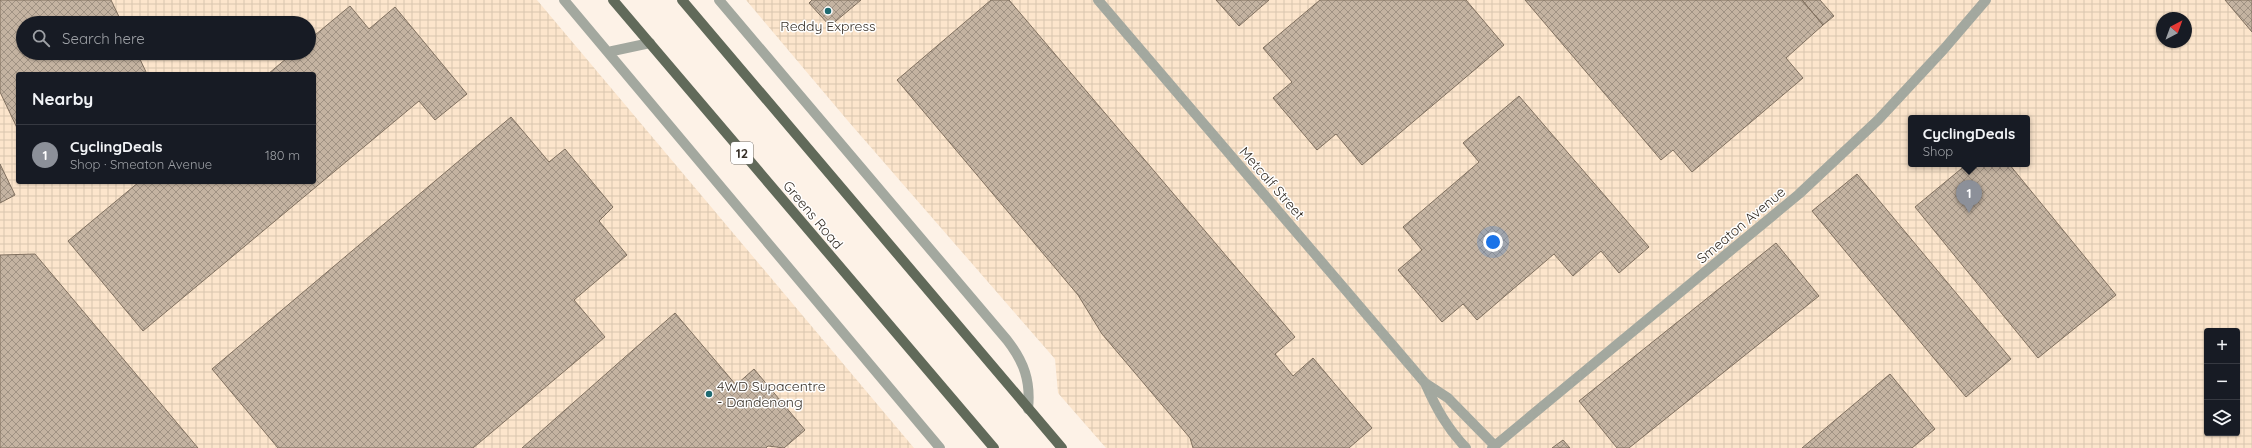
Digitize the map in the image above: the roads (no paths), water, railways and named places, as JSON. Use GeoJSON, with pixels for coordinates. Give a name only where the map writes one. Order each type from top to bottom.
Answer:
{"type":"FeatureCollection","features":[{"type":"Feature","properties":{"kind":"main road","name":"Greens Road"},"geometry":{"type":"LineString","coordinates":[[613,0],[994,448]]}},
{"type":"Feature","properties":{"kind":"main road"},"geometry":{"type":"LineString","coordinates":[[682,0],[1062,448]]}},
{"type":"Feature","properties":{"kind":"street"},"geometry":{"type":"LineString","coordinates":[[564,0],[940,448]]}},
{"type":"Feature","properties":{"kind":"street"},"geometry":{"type":"LineString","coordinates":[[719,0],[1008,340],[1023,363],[1028,376],[1030,391],[1028,409]]}},
{"type":"Feature","properties":{"kind":"street","name":"Metcalf Street"},"geometry":{"type":"LineString","coordinates":[[1098,0],[1425,383],[1448,398],[1493,447]]}},
{"type":"Feature","properties":{"kind":"street","name":"Smeaton Avenue"},"geometry":{"type":"LineString","coordinates":[[1493,447],[1799,194],[1878,120],[1944,49],[1986,0]]}},
{"type":"Feature","properties":{"kind":"street"},"geometry":{"type":"LineString","coordinates":[[608,52],[650,43]]}},
{"type":"Feature","properties":{"kind":"street","name":"Metcalf Street"},"geometry":{"type":"LineString","coordinates":[[1425,383],[1435,406],[1448,428],[1466,448]]}},
{"type":"Feature","properties":{"kind":"place","name":"Reddy Express"},"geometry":{"type":"Point","coordinates":[828,11]}},
{"type":"Feature","properties":{"kind":"place","name":"CyclingDeals"},"geometry":{"type":"Point","coordinates":[1969,213]}},
{"type":"Feature","properties":{"kind":"place","name":"4WD Supacentre - Dandenong"},"geometry":{"type":"Point","coordinates":[709,394]}}]}
